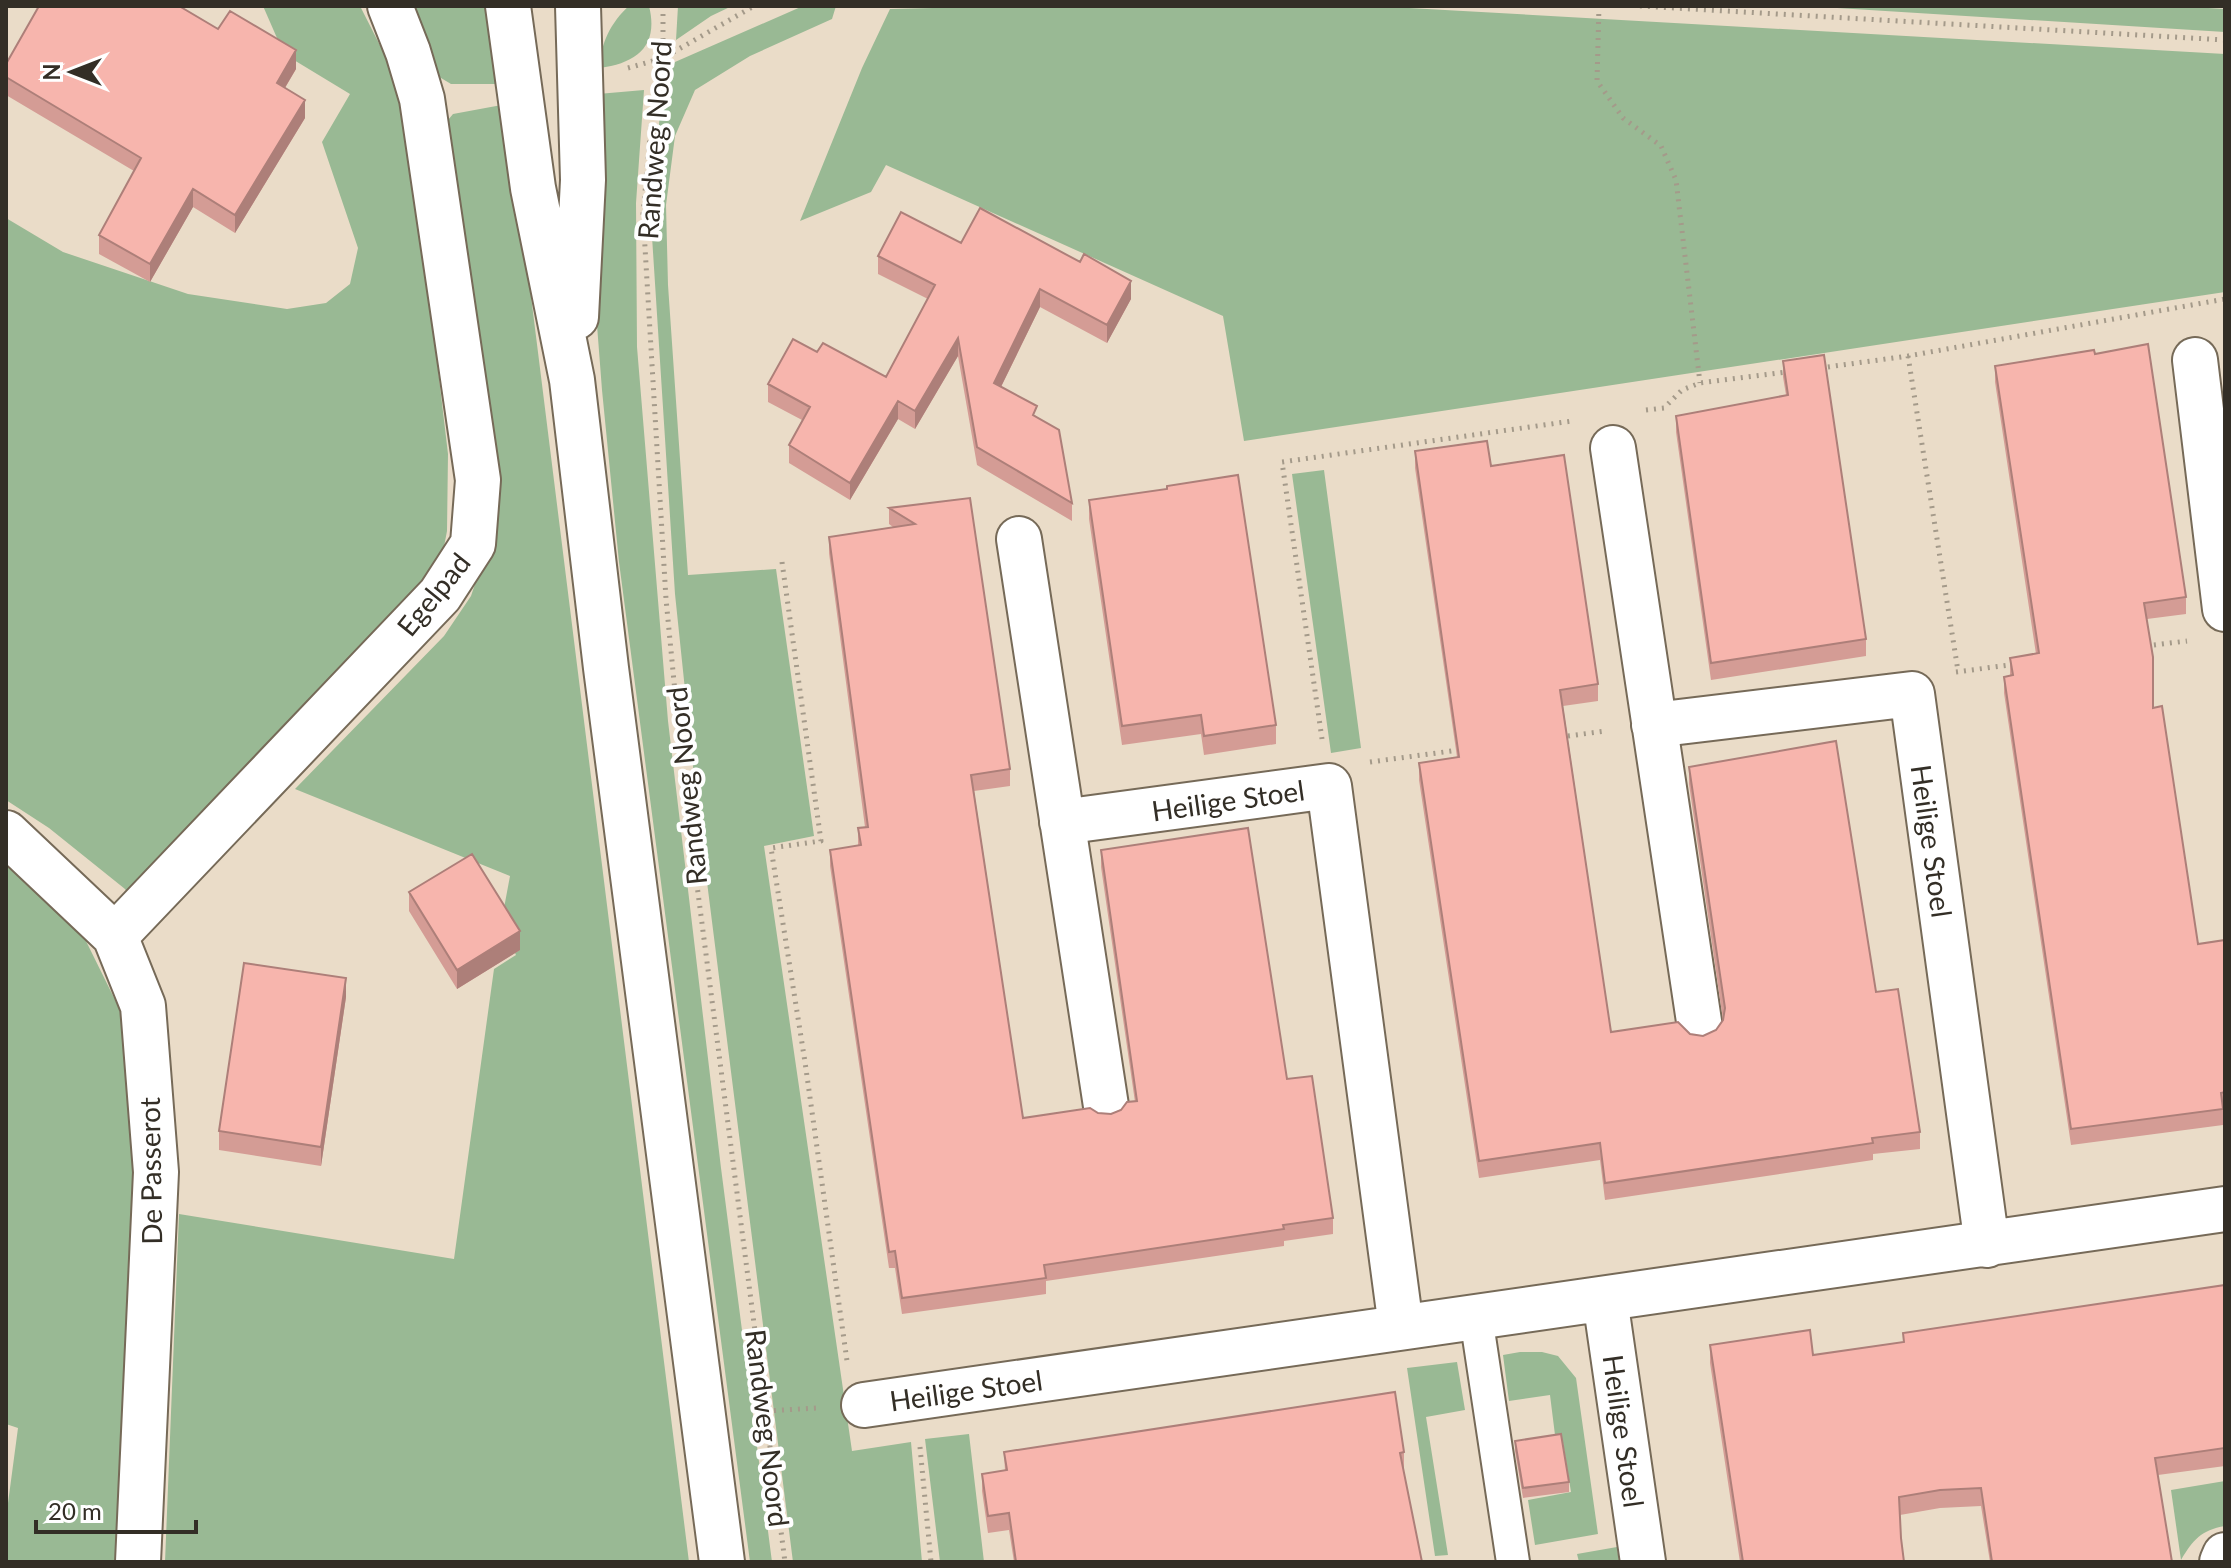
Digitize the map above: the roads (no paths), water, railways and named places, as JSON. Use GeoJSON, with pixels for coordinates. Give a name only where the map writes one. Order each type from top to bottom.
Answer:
{"type":"FeatureCollection","features":[{"type":"Feature","properties":{"kind":"street","name":"Egelpad"},"geometry":{"type":"LineString","coordinates":[[115,936],[440,595],[473,544],[478,480],[424,114],[408,52],[390,6]]}},
{"type":"Feature","properties":{"kind":"street"},"geometry":{"type":"LineString","coordinates":[[508,6],[533,188],[572,380],[606,668],[722,1562]]}},
{"type":"Feature","properties":{"kind":"street"},"geometry":{"type":"LineString","coordinates":[[572,380],[583,180],[578,6]]}},
{"type":"Feature","properties":{"kind":"street"},"geometry":{"type":"LineString","coordinates":[[2195,360],[2225,609]]}},
{"type":"Feature","properties":{"kind":"street"},"geometry":{"type":"LineString","coordinates":[[1613,448],[1700,1028]]}},
{"type":"Feature","properties":{"kind":"street"},"geometry":{"type":"LineString","coordinates":[[1019,539],[1106,1106]]}},
{"type":"Feature","properties":{"kind":"street","name":"Heilige Stoel"},"geometry":{"type":"LineString","coordinates":[[1654,725],[1912,694],[1987,1245]]}},
{"type":"Feature","properties":{"kind":"street","name":"Heilige Stoel"},"geometry":{"type":"LineString","coordinates":[[1062,822],[1329,786],[1401,1327]]}},
{"type":"Feature","properties":{"kind":"street","name":"De Passerot"},"geometry":{"type":"LineString","coordinates":[[6,833],[115,936],[143,1006],[156,1172],[138,1562]]}},
{"type":"Feature","properties":{"kind":"street","name":"Heilige Stoel"},"geometry":{"type":"LineString","coordinates":[[847,1395],[1476,1317],[2225,1209]]}},
{"type":"Feature","properties":{"kind":"street","name":"Heilige Stoel"},"geometry":{"type":"LineString","coordinates":[[1605,1299],[1643,1562]]}},
{"type":"Feature","properties":{"kind":"street"},"geometry":{"type":"LineString","coordinates":[[2222,1562],[2225,1555]]}},
{"type":"Feature","properties":{"kind":"lane"},"geometry":{"type":"LineString","coordinates":[[1476,1317],[1513,1562]]}}]}
